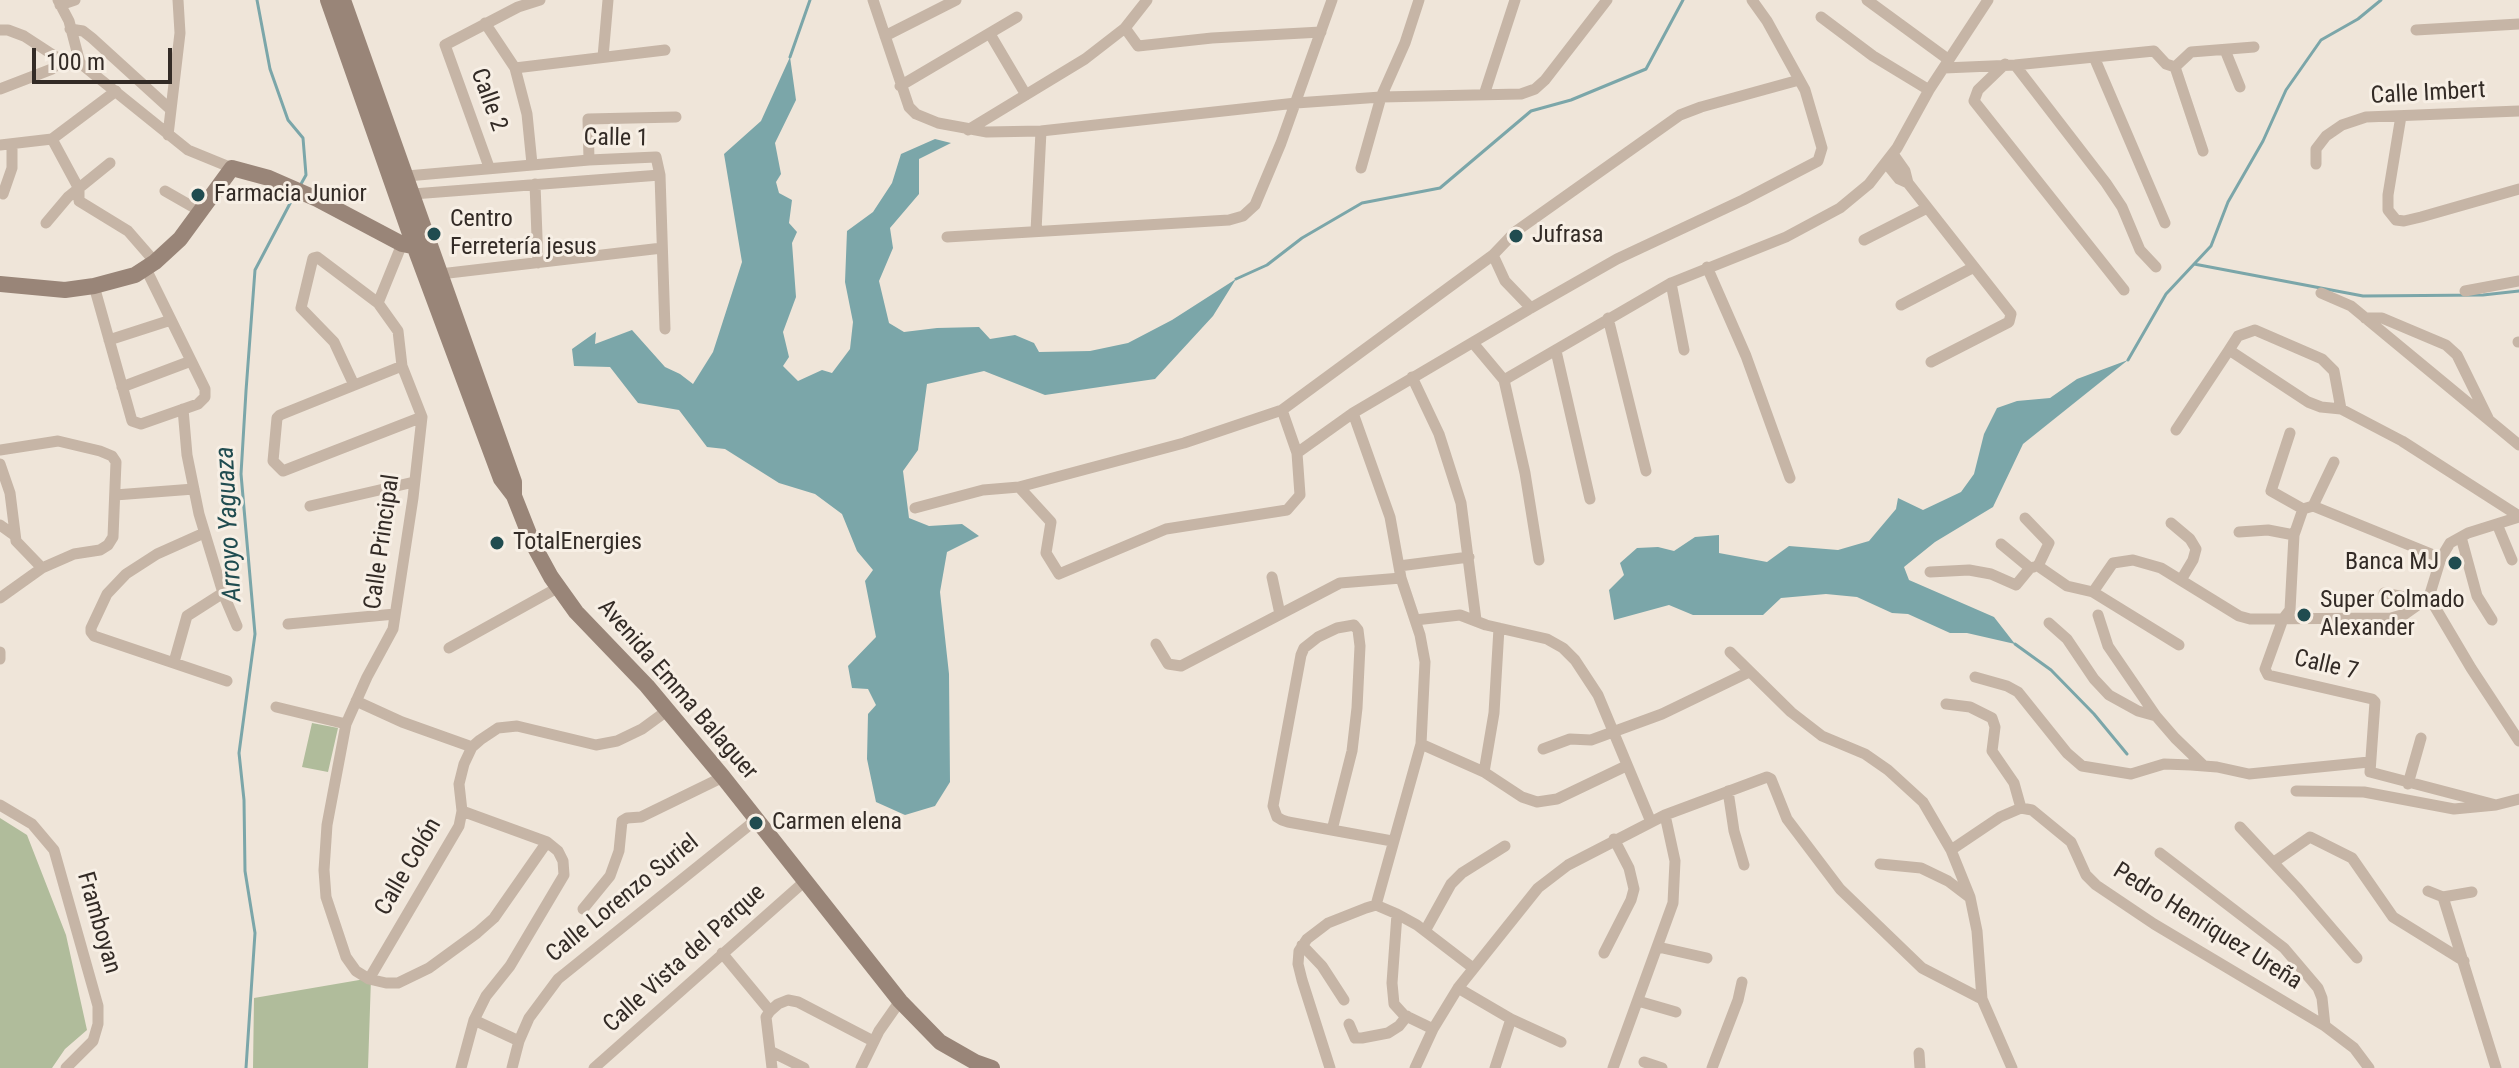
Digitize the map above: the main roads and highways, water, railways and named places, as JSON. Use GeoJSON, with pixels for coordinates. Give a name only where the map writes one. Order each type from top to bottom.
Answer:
{"type":"FeatureCollection","features":[{"type":"Feature","properties":{"kind":"water"},"geometry":{"type":"Polygon","coordinates":[[[790,57],[796,100],[775,143],[781,174],[776,182],[779,193],[792,200],[789,223],[797,232],[792,243],[796,297],[783,332],[789,357],[783,366],[798,381],[822,370],[832,373],[850,349],[853,322],[845,282],[847,231],[873,212],[892,183],[901,154],[935,139],[951,143],[919,159],[919,194],[890,228],[893,248],[879,281],[889,323],[904,332],[979,327],[990,339],[1015,335],[1034,343],[1039,352],[1090,351],[1128,343],[1172,320],[1236,279],[1213,316],[1155,379],[1045,395],[984,371],[927,384],[918,450],[903,471],[909,518],[929,526],[962,524],[979,536],[947,552],[940,592],[949,674],[950,782],[935,806],[905,815],[876,802],[867,759],[868,714],[876,705],[868,689],[852,688],[848,666],[876,637],[865,581],[873,570],[857,551],[842,514],[815,494],[779,483],[725,449],[707,447],[679,410],[638,403],[610,367],[574,366],[572,349],[596,332],[595,344],[632,330],[665,367],[693,384],[713,352],[742,262],[724,154],[761,121],[790,57]]]}},
{"type":"Feature","properties":{"kind":"water"},"geometry":{"type":"Polygon","coordinates":[[[2128,360],[2023,444],[1993,507],[1935,542],[1904,567],[1909,580],[1994,617],[2015,644],[1967,633],[1950,633],[1908,614],[1892,613],[1857,597],[1826,594],[1781,598],[1763,615],[1693,615],[1669,605],[1614,620],[1609,590],[1624,575],[1620,563],[1637,548],[1658,547],[1674,551],[1695,537],[1719,535],[1719,553],[1767,562],[1789,546],[1838,550],[1869,541],[1896,509],[1898,498],[1923,510],[1961,492],[1974,474],[1984,434],[1997,408],[2017,401],[2050,398],[2077,379],[2128,360]]]}},
{"type":"Feature","properties":{"kind":"waterway","name":"Arroyo Yaguaza"},"geometry":{"type":"LineString","coordinates":[[257,0],[270,69],[288,120],[303,138],[306,175],[301,184]]}},
{"type":"Feature","properties":{"kind":"waterway"},"geometry":{"type":"LineString","coordinates":[[790,57],[810,0]]}},
{"type":"Feature","properties":{"kind":"waterway"},"geometry":{"type":"LineString","coordinates":[[1236,279],[1267,265],[1302,238],[1362,203],[1440,188],[1531,111],[1571,100],[1646,69],[1683,0]]}},
{"type":"Feature","properties":{"kind":"waterway"},"geometry":{"type":"LineString","coordinates":[[2128,360],[2166,294],[2211,246],[2228,202],[2263,141],[2286,90],[2321,40],[2358,19],[2381,0]]}},
{"type":"Feature","properties":{"kind":"waterway","name":"Arroyo Yaguaza"},"geometry":{"type":"LineString","coordinates":[[246,1068],[255,933],[245,871],[244,800],[239,753],[255,634],[241,474],[255,270],[295,194]]}},
{"type":"Feature","properties":{"kind":"waterway"},"geometry":{"type":"LineString","coordinates":[[2194,264],[2363,296],[2483,295],[2519,291]]}},
{"type":"Feature","properties":{"kind":"waterway"},"geometry":{"type":"LineString","coordinates":[[2015,644],[2051,670],[2127,754]]}},
{"type":"Feature","properties":{"kind":"place","name":"Farmacia Junior"},"geometry":{"type":"Point","coordinates":[198,195]}},
{"type":"Feature","properties":{"kind":"place","name":"Centro Ferretería jesus"},"geometry":{"type":"Point","coordinates":[434,234]}},
{"type":"Feature","properties":{"kind":"place","name":"Jufrasa"},"geometry":{"type":"Point","coordinates":[1516,236]}},
{"type":"Feature","properties":{"kind":"place","name":"TotalEnergies"},"geometry":{"type":"Point","coordinates":[497,543]}},
{"type":"Feature","properties":{"kind":"place","name":"Banca MJ"},"geometry":{"type":"Point","coordinates":[2455,563]}},
{"type":"Feature","properties":{"kind":"place","name":"Super Colmado Alexander"},"geometry":{"type":"Point","coordinates":[2304,615]}},
{"type":"Feature","properties":{"kind":"place","name":"Carmen elena"},"geometry":{"type":"Point","coordinates":[756,823]}}]}
